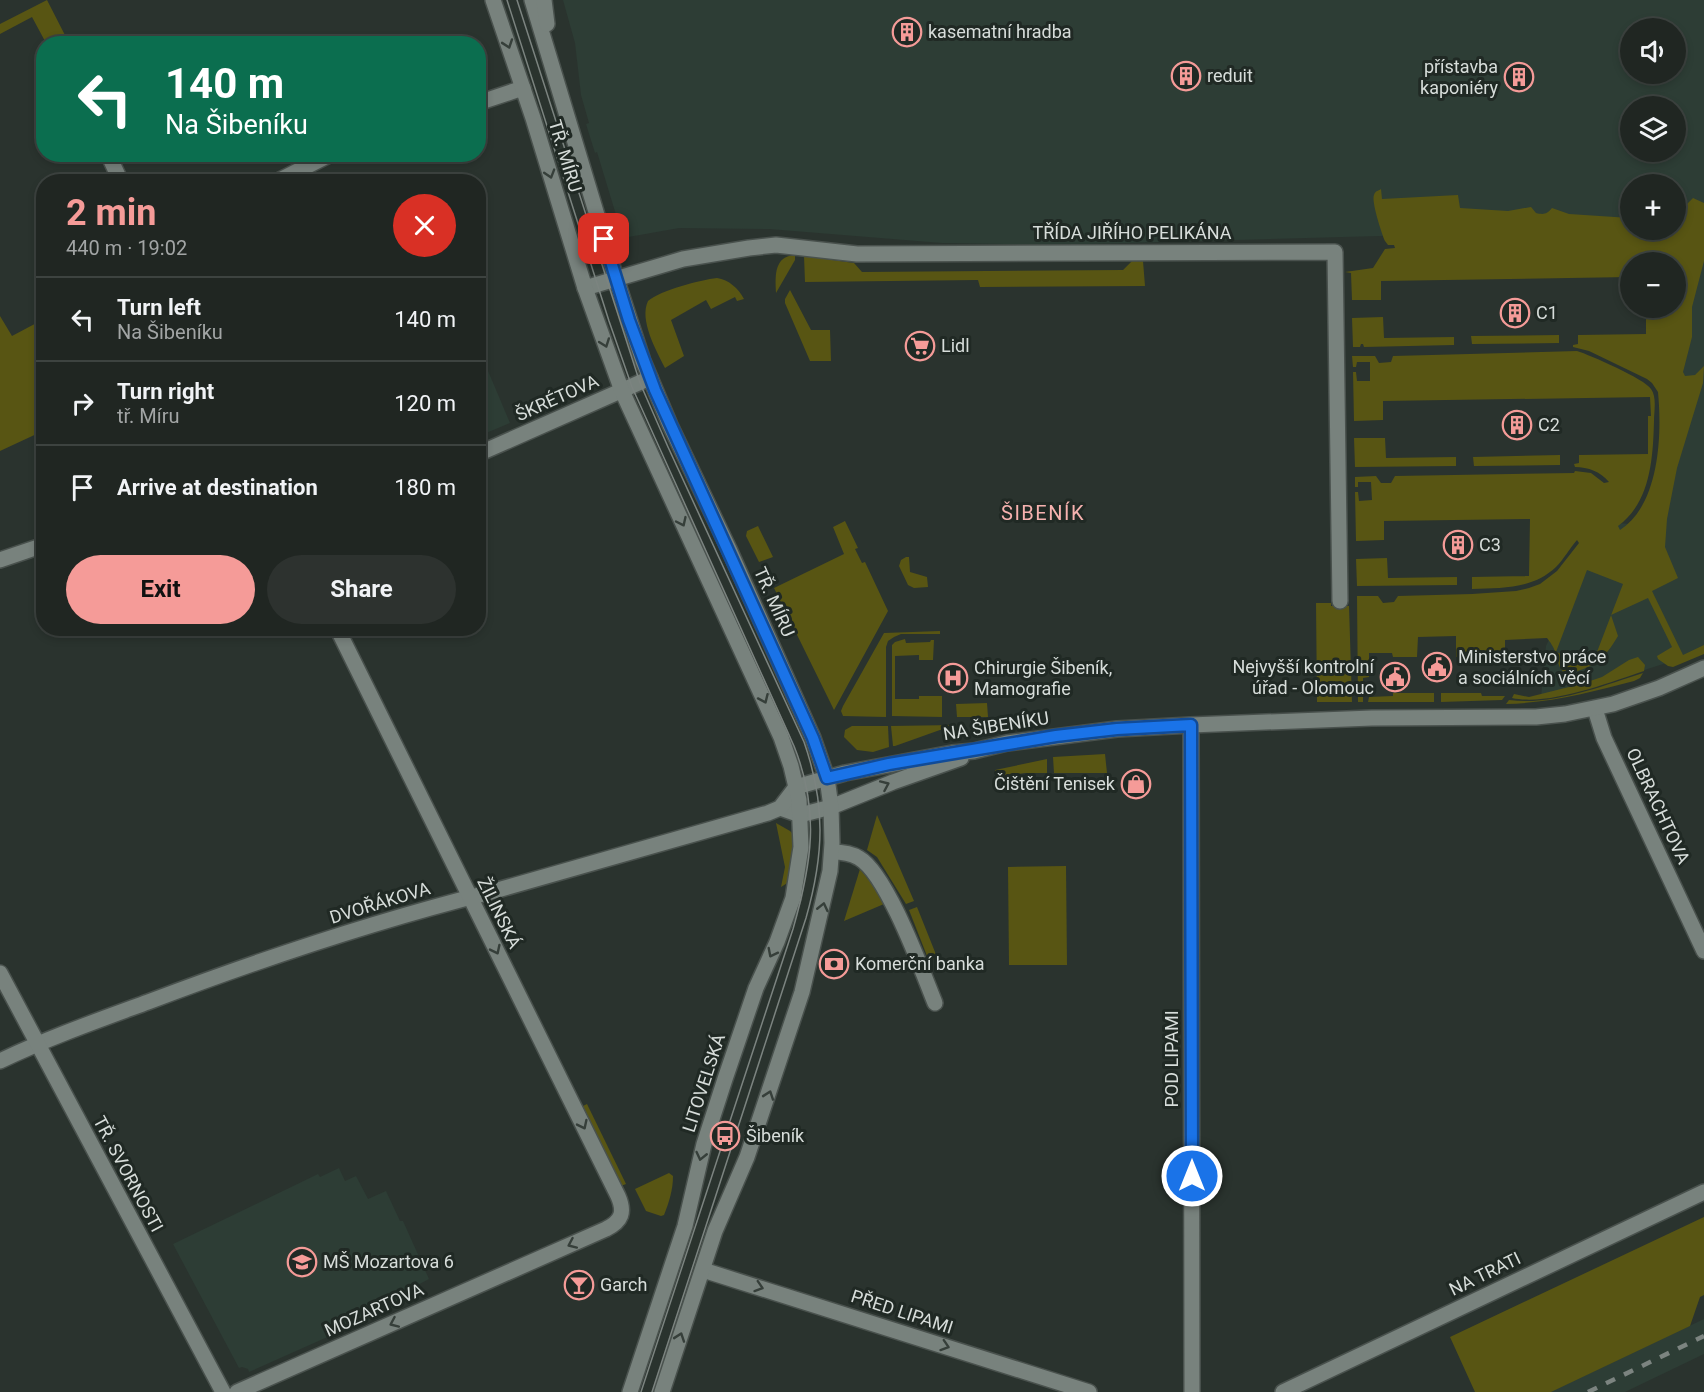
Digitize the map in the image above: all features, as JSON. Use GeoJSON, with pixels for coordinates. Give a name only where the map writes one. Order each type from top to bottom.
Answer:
{"type":"FeatureCollection","features":[{"type":"Feature","properties":{"kind":"street","name":"TŘ. MÍRU"},"geometry":{"type":"LineString","coordinates":[[493,0],[585,288],[622,391],[781,737],[796,787]]}},
{"type":"Feature","properties":{"kind":"street","name":"TŘ. MÍRU"},"geometry":{"type":"LineString","coordinates":[[532,0],[616,278],[650,378],[813,738],[827,778]]}},
{"type":"Feature","properties":{"kind":"street"},"geometry":{"type":"LineString","coordinates":[[544,0],[552,63]]}},
{"type":"Feature","properties":{"kind":"street"},"geometry":{"type":"LineString","coordinates":[[486,101],[523,88]]}},
{"type":"Feature","properties":{"kind":"street"},"geometry":{"type":"LineString","coordinates":[[292,174],[315,162]]}},
{"type":"Feature","properties":{"kind":"street","name":"TŘÍDA JIŘÍHO PELIKÁNA"},"geometry":{"type":"LineString","coordinates":[[585,288],[683,259],[776,245],[857,254],[1335,252],[1340,602]]}},
{"type":"Feature","properties":{"kind":"street","name":"ŠKRÉTOVA"},"geometry":{"type":"LineString","coordinates":[[486,450],[650,378]]}},
{"type":"Feature","properties":{"kind":"street"},"geometry":{"type":"LineString","coordinates":[[0,560],[36,548]]}},
{"type":"Feature","properties":{"kind":"street","name":"ŽILINSKÁ"},"geometry":{"type":"LineString","coordinates":[[341,636],[618,1196],[622,1216]]}},
{"type":"Feature","properties":{"kind":"street","name":"NA ŠIBENÍKU"},"geometry":{"type":"LineString","coordinates":[[796,787],[845,773],[940,755],[974,751],[1007,743],[1117,729],[1372,718],[1545,716],[1595,709],[1659,688],[1704,668]]}},
{"type":"Feature","properties":{"kind":"street","name":"OLBRACHTOVA"},"geometry":{"type":"LineString","coordinates":[[1595,709],[1604,738],[1704,951]]}},
{"type":"Feature","properties":{"kind":"street","name":"POD LIPAMI"},"geometry":{"type":"LineString","coordinates":[[1191,725],[1192,1392]]}},
{"type":"Feature","properties":{"kind":"street"},"geometry":{"type":"LineString","coordinates":[[796,787],[780,808],[800,815],[831,807],[902,778],[956,761],[974,751]]}},
{"type":"Feature","properties":{"kind":"street"},"geometry":{"type":"LineString","coordinates":[[662,1392],[715,1231],[747,1157],[789,1035],[823,909],[832,852],[831,807],[827,778]]}},
{"type":"Feature","properties":{"kind":"street","name":"LITOVELSKÁ"},"geometry":{"type":"LineString","coordinates":[[630,1392],[685,1226],[704,1144],[725,1079],[756,988],[794,898],[800,865],[800,815],[796,787]]}},
{"type":"Feature","properties":{"kind":"street","name":"DVOŘÁKOVA"},"geometry":{"type":"LineString","coordinates":[[0,1061],[37,1043],[256,962],[780,808]]}},
{"type":"Feature","properties":{"kind":"street"},"geometry":{"type":"LineString","coordinates":[[832,852],[860,858],[871,867],[896,912],[935,1003]]}},
{"type":"Feature","properties":{"kind":"street","name":"TŘ. SVORNOSTI"},"geometry":{"type":"LineString","coordinates":[[0,974],[223,1392]]}},
{"type":"Feature","properties":{"kind":"street","name":"NA TRATI"},"geometry":{"type":"LineString","coordinates":[[1282,1392],[1704,1192]]}},
{"type":"Feature","properties":{"kind":"street","name":"MOZARTOVA"},"geometry":{"type":"LineString","coordinates":[[237,1392],[606,1229],[616,1224],[622,1216]]}},
{"type":"Feature","properties":{"kind":"street","name":"PŘED LIPAMI"},"geometry":{"type":"LineString","coordinates":[[703,1270],[1089,1392]]}},
{"type":"Feature","properties":{"kind":"shaded area"},"geometry":{"type":"Polygon","coordinates":[[[47,0],[65,36],[42,36],[32,17],[0,34],[0,24],[47,0]]]}},
{"type":"Feature","properties":{"kind":"shaded area"},"geometry":{"type":"Polygon","coordinates":[[[563,0],[1704,0],[1704,648],[1688,656],[1579,691],[1541,697],[1546,646],[1605,522],[1654,526],[1698,227],[1686,228],[1686,174],[1620,174],[1620,229],[1054,245],[942,243],[769,229],[679,228],[623,238],[597,152],[595,153],[586,124],[589,123],[581,95],[575,43],[563,0]]]}},
{"type":"Feature","properties":{"kind":"shaded area"},"geometry":{"type":"Polygon","coordinates":[[[1381,189],[1382,199],[1458,195],[1460,208],[1508,211],[1531,207],[1536,213],[1541,214],[1547,213],[1552,208],[1569,214],[1620,217],[1620,240],[1686,240],[1686,205],[1693,198],[1704,203],[1704,261],[1692,307],[1692,337],[1683,372],[1685,376],[1695,375],[1704,366],[1703,383],[1677,468],[1667,519],[1665,547],[1678,578],[1652,591],[1683,655],[1704,645],[1704,654],[1673,667],[1658,659],[1657,656],[1672,647],[1648,598],[1611,615],[1623,584],[1587,570],[1556,652],[1591,666],[1566,674],[1560,667],[1554,648],[1547,638],[1505,640],[1505,652],[1481,652],[1481,657],[1456,657],[1456,636],[1418,637],[1417,657],[1393,657],[1392,653],[1369,653],[1369,677],[1363,678],[1363,702],[1358,702],[1357,596],[1378,596],[1383,603],[1394,602],[1398,596],[1472,594],[1529,588],[1540,584],[1557,571],[1579,543],[1577,540],[1556,567],[1537,580],[1517,586],[1472,589],[1472,577],[1529,576],[1530,519],[1384,521],[1384,540],[1356,541],[1355,492],[1358,492],[1359,501],[1372,500],[1371,482],[1358,482],[1358,487],[1355,487],[1355,477],[1376,476],[1381,483],[1391,483],[1395,476],[1574,473],[1575,471],[1591,473],[1604,483],[1609,482],[1594,471],[1575,467],[1574,464],[1579,463],[1579,455],[1648,454],[1648,416],[1651,416],[1650,397],[1383,401],[1383,420],[1354,421],[1353,372],[1356,372],[1357,381],[1370,381],[1370,362],[1357,362],[1356,367],[1353,367],[1352,356],[1375,356],[1379,363],[1391,362],[1393,356],[1577,351],[1639,379],[1651,389],[1655,400],[1651,464],[1644,492],[1629,516],[1618,526],[1620,530],[1633,518],[1651,486],[1658,447],[1658,392],[1647,379],[1589,351],[1573,347],[1573,345],[1578,344],[1578,335],[1646,334],[1646,318],[1686,318],[1686,252],[1620,252],[1620,277],[1381,281],[1381,300],[1352,300],[1351,273],[1345,272],[1373,268],[1385,249],[1395,248],[1394,245],[1388,245],[1385,241],[1374,204],[1375,193],[1381,189]]]}},
{"type":"Feature","properties":{"kind":"shaded area"},"geometry":{"type":"Polygon","coordinates":[[[795,255],[795,260],[776,293],[776,274],[779,263],[788,256],[795,255]]]}},
{"type":"Feature","properties":{"kind":"shaded area"},"geometry":{"type":"Polygon","coordinates":[[[804,256],[854,263],[862,272],[1123,270],[1132,261],[1143,261],[1145,286],[980,287],[978,280],[805,282],[804,256]]]}},
{"type":"Feature","properties":{"kind":"shaded area"},"geometry":{"type":"Polygon","coordinates":[[[717,278],[733,285],[744,299],[737,301],[735,297],[711,309],[706,300],[671,320],[684,356],[665,368],[647,326],[648,301],[671,289],[717,278]]]}},
{"type":"Feature","properties":{"kind":"shaded area"},"geometry":{"type":"Polygon","coordinates":[[[790,290],[811,330],[830,330],[831,361],[810,361],[785,303],[790,290]]]}},
{"type":"Feature","properties":{"kind":"shaded area"},"geometry":{"type":"Polygon","coordinates":[[[0,316],[12,336],[36,323],[36,434],[0,451],[0,316]]]}},
{"type":"Feature","properties":{"kind":"shaded area"},"geometry":{"type":"Polygon","coordinates":[[[1383,317],[1384,338],[1454,337],[1454,345],[1364,347],[1361,344],[1360,347],[1353,347],[1352,318],[1383,317]]]}},
{"type":"Feature","properties":{"kind":"shaded area"},"geometry":{"type":"Polygon","coordinates":[[[1559,335],[1559,343],[1472,344],[1471,336],[1559,335]]]}},
{"type":"Feature","properties":{"kind":"shaded area"},"geometry":{"type":"Polygon","coordinates":[[[486,366],[510,423],[486,433],[486,366]]]}},
{"type":"Feature","properties":{"kind":"shaded area"},"geometry":{"type":"Polygon","coordinates":[[[1354,438],[1385,438],[1386,458],[1456,457],[1456,466],[1355,467],[1354,438]]]}},
{"type":"Feature","properties":{"kind":"shaded area"},"geometry":{"type":"Polygon","coordinates":[[[1560,455],[1560,465],[1474,466],[1473,457],[1560,455]]]}},
{"type":"Feature","properties":{"kind":"shaded area"},"geometry":{"type":"Polygon","coordinates":[[[845,521],[858,548],[855,549],[862,563],[865,562],[888,611],[834,710],[774,588],[844,554],[833,527],[845,521]]]}},
{"type":"Feature","properties":{"kind":"shaded area"},"geometry":{"type":"Polygon","coordinates":[[[758,526],[773,557],[759,562],[746,536],[747,531],[758,526]]]}},
{"type":"Feature","properties":{"kind":"shaded area"},"geometry":{"type":"Polygon","coordinates":[[[909,557],[910,572],[927,577],[928,587],[914,588],[908,585],[899,566],[901,560],[909,557]]]}},
{"type":"Feature","properties":{"kind":"shaded area"},"geometry":{"type":"Polygon","coordinates":[[[1387,558],[1388,578],[1457,577],[1457,585],[1357,586],[1356,559],[1387,558]]]}},
{"type":"Feature","properties":{"kind":"shaded area"},"geometry":{"type":"Polygon","coordinates":[[[1316,603],[1349,606],[1352,702],[1317,702],[1316,603]]]}},
{"type":"Feature","properties":{"kind":"shaded area"},"geometry":{"type":"Polygon","coordinates":[[[1611,615],[1618,636],[1592,665],[1611,615]]]}},
{"type":"Feature","properties":{"kind":"shaded area"},"geometry":{"type":"Polygon","coordinates":[[[940,631],[940,634],[901,634],[888,641],[886,647],[886,717],[843,716],[841,711],[843,706],[884,633],[940,631]]]}},
{"type":"Feature","properties":{"kind":"shaded area"},"geometry":{"type":"Polygon","coordinates":[[[905,639],[906,643],[934,640],[933,660],[919,660],[919,655],[895,656],[895,699],[942,696],[942,717],[892,716],[892,645],[905,639]]]}},
{"type":"Feature","properties":{"kind":"shaded area"},"geometry":{"type":"Polygon","coordinates":[[[1638,657],[1645,665],[1644,671],[1561,696],[1527,700],[1512,698],[1514,694],[1529,697],[1581,684],[1602,677],[1638,657]]]}},
{"type":"Feature","properties":{"kind":"shaded area"},"geometry":{"type":"Polygon","coordinates":[[[1643,673],[1634,681],[1587,693],[1539,702],[1506,704],[1509,700],[1542,700],[1577,694],[1643,673]]]}},
{"type":"Feature","properties":{"kind":"shaded area"},"geometry":{"type":"Polygon","coordinates":[[[1393,693],[1434,693],[1434,702],[1368,702],[1369,697],[1393,696],[1393,693]]]}},
{"type":"Feature","properties":{"kind":"shaded area"},"geometry":{"type":"Polygon","coordinates":[[[1441,693],[1481,693],[1482,696],[1505,696],[1502,700],[1441,702],[1441,693]]]}},
{"type":"Feature","properties":{"kind":"shaded area"},"geometry":{"type":"Polygon","coordinates":[[[987,703],[988,717],[957,717],[956,704],[987,703]]]}},
{"type":"Feature","properties":{"kind":"shaded area"},"geometry":{"type":"Polygon","coordinates":[[[954,725],[895,746],[893,746],[891,726],[954,725]]]}},
{"type":"Feature","properties":{"kind":"shaded area"},"geometry":{"type":"Polygon","coordinates":[[[852,726],[888,726],[889,747],[873,752],[857,750],[844,737],[845,730],[852,726]]]}},
{"type":"Feature","properties":{"kind":"shaded area"},"geometry":{"type":"Polygon","coordinates":[[[1105,754],[1107,773],[1054,773],[1053,757],[1105,754]]]}},
{"type":"Feature","properties":{"kind":"shaded area"},"geometry":{"type":"Polygon","coordinates":[[[1047,759],[1047,773],[996,777],[995,770],[1047,759]]]}},
{"type":"Feature","properties":{"kind":"shaded area"},"geometry":{"type":"Polygon","coordinates":[[[877,815],[914,901],[906,904],[877,857],[867,850],[877,815]]]}},
{"type":"Feature","properties":{"kind":"shaded area"},"geometry":{"type":"Polygon","coordinates":[[[776,823],[793,834],[794,849],[789,882],[781,887],[785,867],[776,823]]]}},
{"type":"Feature","properties":{"kind":"shaded area"},"geometry":{"type":"Polygon","coordinates":[[[1066,866],[1067,965],[1009,965],[1008,867],[1066,866]]]}},
{"type":"Feature","properties":{"kind":"shaded area"},"geometry":{"type":"Polygon","coordinates":[[[860,869],[876,889],[884,904],[844,921],[860,869]]]}},
{"type":"Feature","properties":{"kind":"shaded area"},"geometry":{"type":"Polygon","coordinates":[[[917,907],[937,957],[929,961],[909,910],[917,907]]]}},
{"type":"Feature","properties":{"kind":"shaded area"},"geometry":{"type":"Polygon","coordinates":[[[587,1104],[626,1184],[621,1186],[583,1106],[587,1104]]]}},
{"type":"Feature","properties":{"kind":"shaded area","name":"MŠ Mozartova 6"},"geometry":{"type":"Polygon","coordinates":[[[339,1168],[345,1181],[356,1176],[368,1199],[386,1191],[400,1221],[403,1221],[429,1279],[410,1289],[406,1302],[249,1372],[248,1369],[239,1368],[173,1244],[318,1174],[320,1177],[339,1168]]]}},
{"type":"Feature","properties":{"kind":"shaded area"},"geometry":{"type":"Polygon","coordinates":[[[669,1173],[673,1176],[672,1186],[664,1215],[646,1211],[635,1189],[669,1173]]]}},
{"type":"Feature","properties":{"kind":"shaded area"},"geometry":{"type":"Polygon","coordinates":[[[1704,1217],[1704,1295],[1700,1297],[1690,1326],[1551,1392],[1475,1392],[1450,1337],[1704,1217]]]}},
{"type":"Feature","properties":{"kind":"shaded area"},"geometry":{"type":"Polygon","coordinates":[[[1704,1319],[1704,1354],[1625,1392],[1550,1392],[1704,1319]]]}},
{"type":"Feature","properties":{"kind":"tram line"},"geometry":{"type":"LineString","coordinates":[[507,0],[632,387],[794,746],[802,770],[810,815],[809,859],[793,929],[641,1392]]}},
{"type":"Feature","properties":{"kind":"tram line"},"geometry":{"type":"LineString","coordinates":[[517,0],[640,383],[804,742],[816,787],[819,809],[819,851],[806,918],[652,1392]]}},
{"type":"Feature","properties":{"kind":"railway"},"geometry":{"type":"LineString","coordinates":[[1588,1392],[1704,1336]]}},
{"type":"Feature","properties":{"kind":"place","name":"kasematní hradba"},"geometry":{"type":"Point","coordinates":[907,32]}},
{"type":"Feature","properties":{"kind":"place","name":"reduit"},"geometry":{"type":"Point","coordinates":[1186,76]}},
{"type":"Feature","properties":{"kind":"place","name":"přístavba kaponiéry"},"geometry":{"type":"Point","coordinates":[1519,77]}},
{"type":"Feature","properties":{"kind":"place","name":"C1"},"geometry":{"type":"Point","coordinates":[1515,313]}},
{"type":"Feature","properties":{"kind":"place","name":"Lidl"},"geometry":{"type":"Point","coordinates":[920,346]}},
{"type":"Feature","properties":{"kind":"place","name":"C2"},"geometry":{"type":"Point","coordinates":[1517,425]}},
{"type":"Feature","properties":{"kind":"place","name":"C3"},"geometry":{"type":"Point","coordinates":[1458,545]}},
{"type":"Feature","properties":{"kind":"place","name":"Ministerstvo práce a sociálních věcí"},"geometry":{"type":"Point","coordinates":[1437,667]}},
{"type":"Feature","properties":{"kind":"place","name":"Nejvyšší kontrolní úřad - Olomouc"},"geometry":{"type":"Point","coordinates":[1395,677]}},
{"type":"Feature","properties":{"kind":"place","name":"Chirurgie Šibeník, Mamografie"},"geometry":{"type":"Point","coordinates":[953,678]}},
{"type":"Feature","properties":{"kind":"place","name":"Čištění Tenisek"},"geometry":{"type":"Point","coordinates":[1136,784]}},
{"type":"Feature","properties":{"kind":"place","name":"Komerční banka"},"geometry":{"type":"Point","coordinates":[834,964]}},
{"type":"Feature","properties":{"kind":"place","name":"Šibeník"},"geometry":{"type":"Point","coordinates":[725,1136]}},
{"type":"Feature","properties":{"kind":"place","name":"MŠ Mozartova 6"},"geometry":{"type":"Point","coordinates":[302,1262]}},
{"type":"Feature","properties":{"kind":"place","name":"Garch"},"geometry":{"type":"Point","coordinates":[579,1285]}},
{"type":"Feature","properties":{"kind":"district","name":"ŠIBENÍK"},"geometry":{"type":"Point","coordinates":[1043,513]}},
{"type":"Feature","properties":{"kind":"route"},"geometry":{"type":"LineString","coordinates":[[604,239],[643,361],[813,738],[827,778],[889,764],[974,751],[1007,743],[1117,729],[1191,725],[1192,1176]]}}]}
